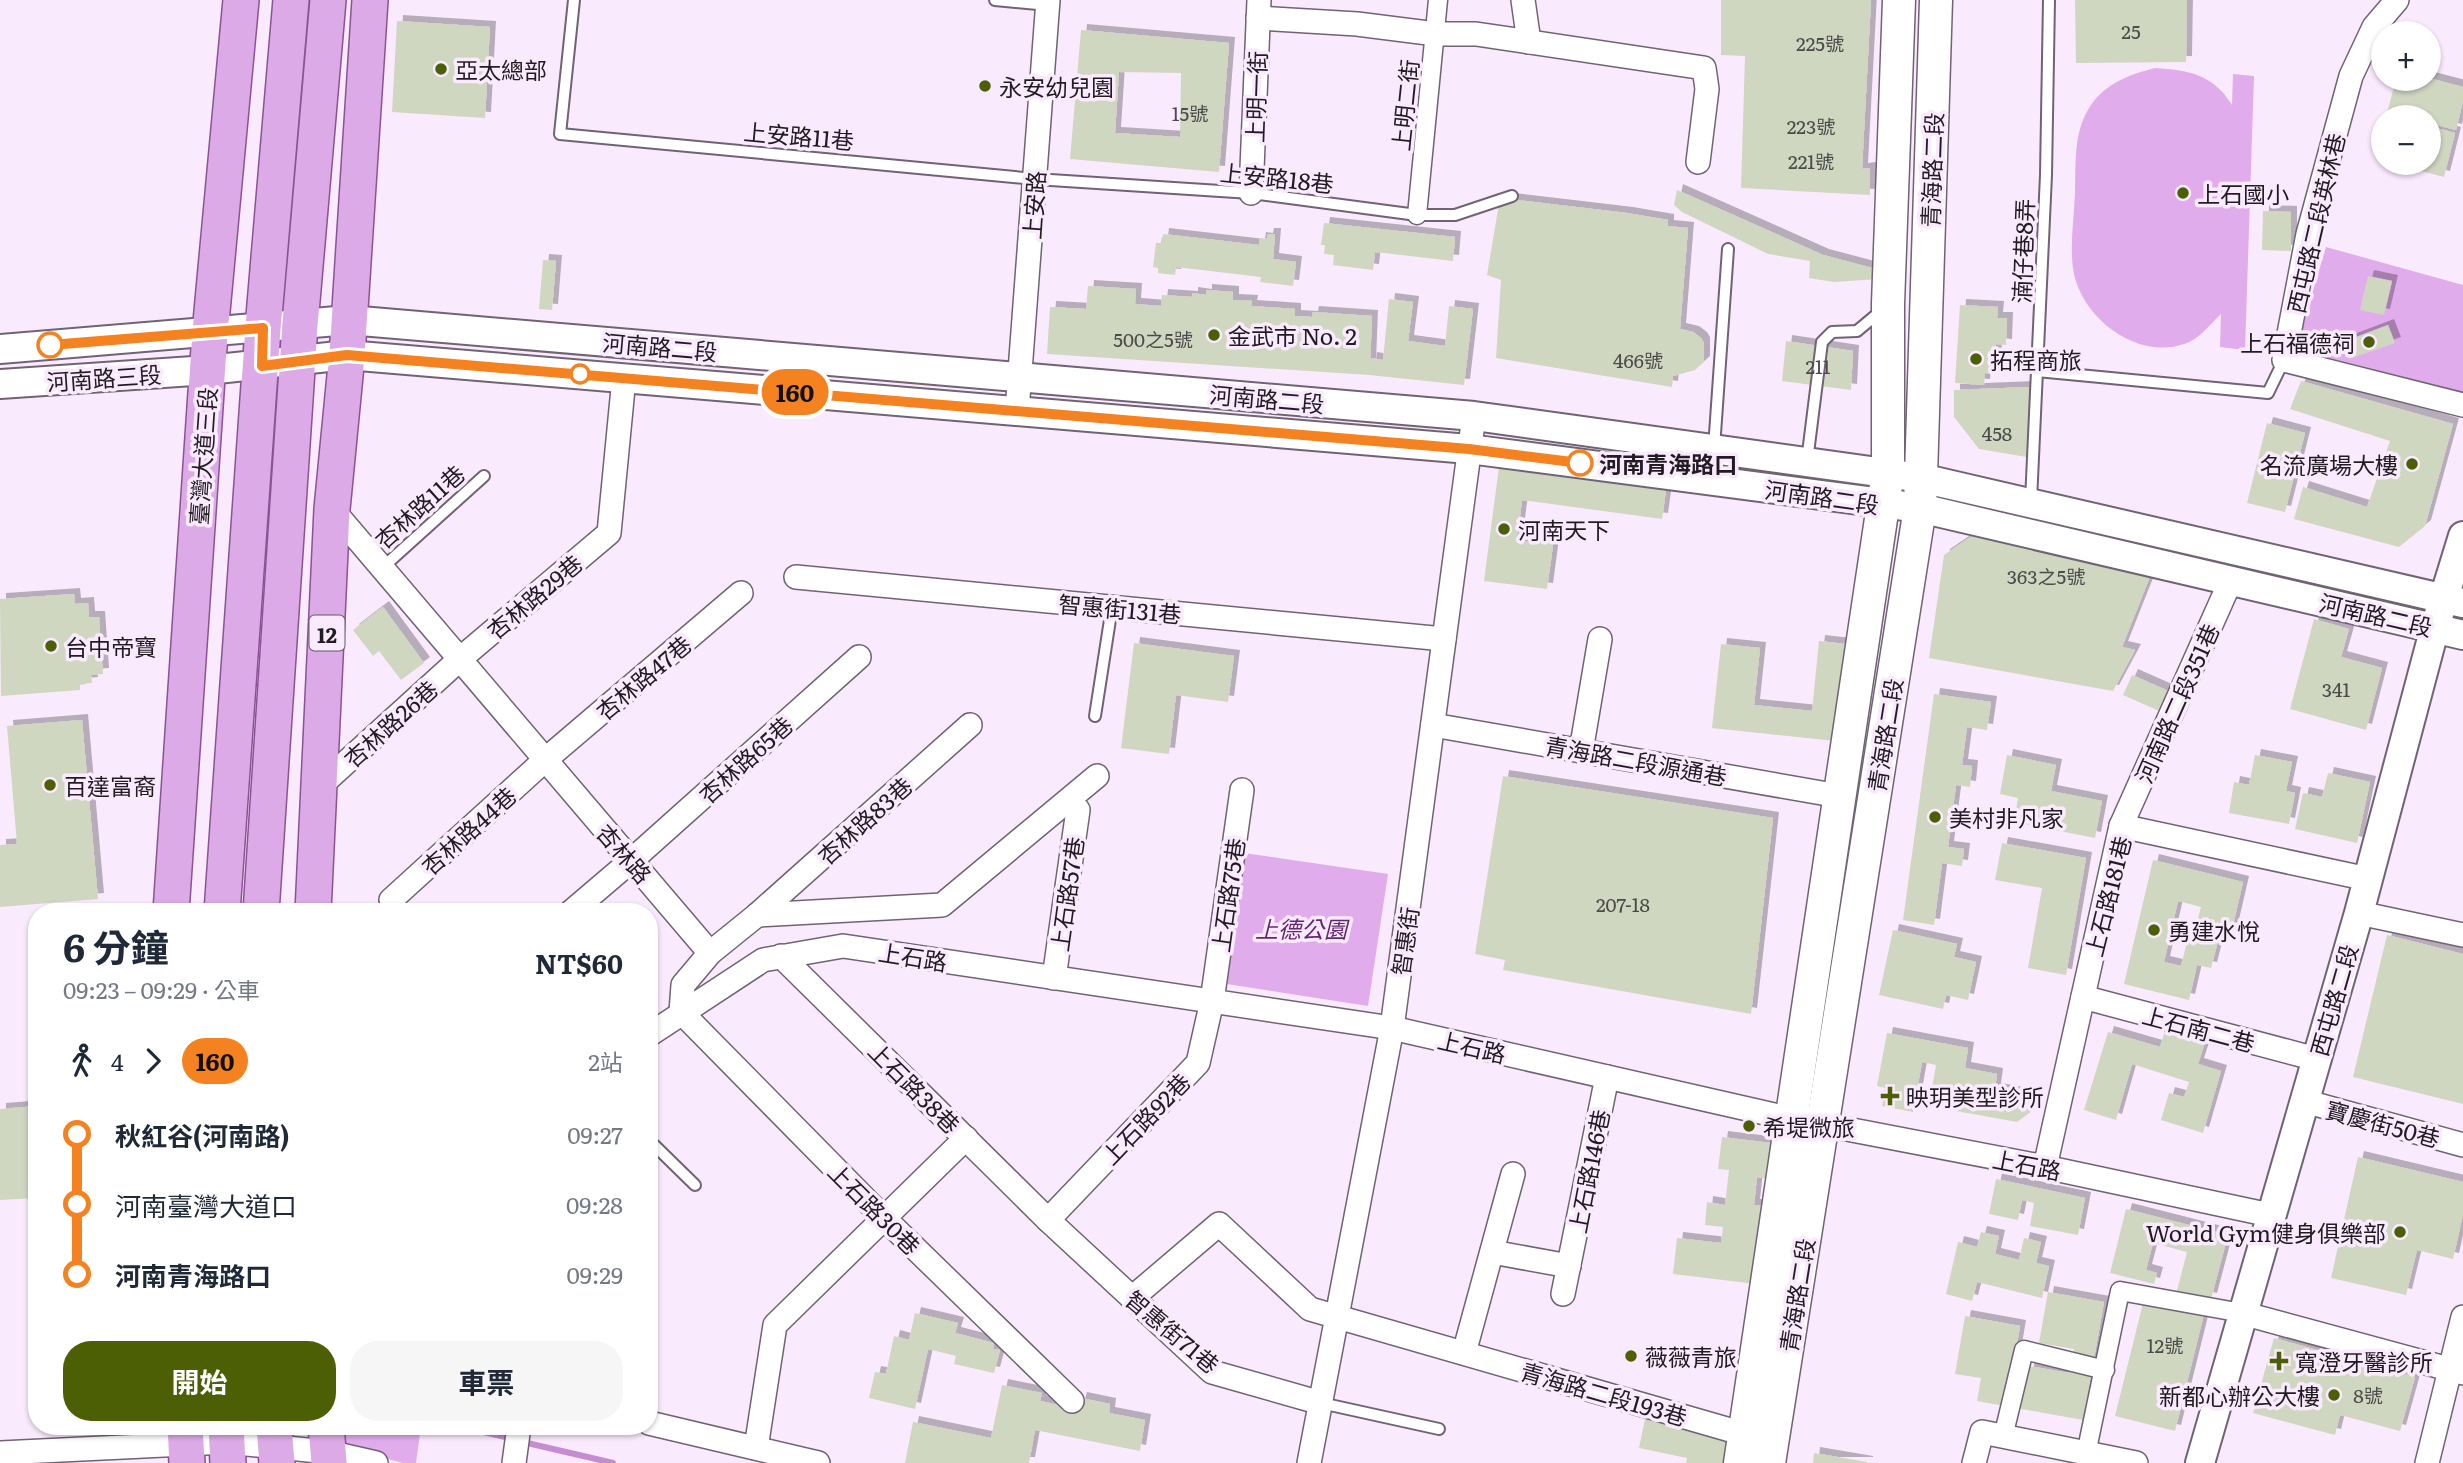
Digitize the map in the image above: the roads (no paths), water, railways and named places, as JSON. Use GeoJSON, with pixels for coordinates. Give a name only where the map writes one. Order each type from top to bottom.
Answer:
{"type":"FeatureCollection","features":[{"type":"Feature","properties":{"kind":"main road","name":"臺灣大道三段"},"geometry":{"type":"LineString","coordinates":[[172,903],[210,333],[241,0]]}},
{"type":"Feature","properties":{"kind":"main road"},"geometry":{"type":"LineString","coordinates":[[223,903],[263,328],[291,0]]}},
{"type":"Feature","properties":{"kind":"main road","name":"12"},"geometry":{"type":"LineString","coordinates":[[262,903],[300,324],[328,0]]}},
{"type":"Feature","properties":{"kind":"main road","name":"12"},"geometry":{"type":"LineString","coordinates":[[313,903],[332,509],[347,355],[370,0]]}},
{"type":"Feature","properties":{"kind":"main road","name":"青海路二段"},"geometry":{"type":"LineString","coordinates":[[1742,1448],[1888,472],[1888,304],[1899,0]]}},
{"type":"Feature","properties":{"kind":"main road","name":"青海路二段"},"geometry":{"type":"LineString","coordinates":[[1769,1463],[1921,493],[1936,0]]}},
{"type":"Feature","properties":{"kind":"street","name":"上明二街"},"geometry":{"type":"LineString","coordinates":[[1417,215],[1438,0]]}},
{"type":"Feature","properties":{"kind":"street"},"geometry":{"type":"LineString","coordinates":[[1523,0],[1529,41]]}},
{"type":"Feature","properties":{"kind":"street","name":"西屯路二段英林巷"},"geometry":{"type":"LineString","coordinates":[[2284,360],[2308,234],[2351,76],[2374,27],[2397,0]]}},
{"type":"Feature","properties":{"kind":"street","name":"上安路"},"geometry":{"type":"LineString","coordinates":[[1017,411],[1048,2]]}},
{"type":"Feature","properties":{"kind":"street"},"geometry":{"type":"LineString","coordinates":[[1259,9],[1436,34],[1476,34],[1529,41],[1704,68],[1707,89],[1698,162]]}},
{"type":"Feature","properties":{"kind":"street","name":"上明一街"},"geometry":{"type":"LineString","coordinates":[[1251,193],[1259,9]]}},
{"type":"Feature","properties":{"kind":"street","name":"河南路三段"},"geometry":{"type":"LineString","coordinates":[[0,349],[349,320]]}},
{"type":"Feature","properties":{"kind":"street","name":"河南路二段"},"geometry":{"type":"LineString","coordinates":[[349,320],[1474,416],[1888,472],[1921,493],[2231,580],[2463,635]]}},
{"type":"Feature","properties":{"kind":"street","name":"河南路二段"},"geometry":{"type":"LineString","coordinates":[[208,370],[347,355],[1469,449],[1883,504],[1921,493],[2031,504],[2454,601]]}},
{"type":"Feature","properties":{"kind":"street"},"geometry":{"type":"LineString","coordinates":[[2284,360],[2463,405]]}},
{"type":"Feature","properties":{"kind":"street","name":"河南路三段"},"geometry":{"type":"LineString","coordinates":[[0,384],[208,370]]}},
{"type":"Feature","properties":{"kind":"street","name":"杏林路29巷"},"geometry":{"type":"LineString","coordinates":[[460,659],[608,533],[624,378]]}},
{"type":"Feature","properties":{"kind":"street","name":"智惠街"},"geometry":{"type":"LineString","coordinates":[[1310,1463],[1392,1028],[1474,416]]}},
{"type":"Feature","properties":{"kind":"street","name":"杏林路"},"geometry":{"type":"LineString","coordinates":[[332,509],[710,953]]}},
{"type":"Feature","properties":{"kind":"street","name":"西屯路二段"},"geometry":{"type":"LineString","coordinates":[[2200,1463],[2359,913],[2435,627],[2454,601],[2463,536]]}},
{"type":"Feature","properties":{"kind":"street","name":"智惠街131巷"},"geometry":{"type":"LineString","coordinates":[[796,577],[1444,639]]}},
{"type":"Feature","properties":{"kind":"street","name":"河南路二段351巷"},"geometry":{"type":"LineString","coordinates":[[2121,826],[2231,580]]}},
{"type":"Feature","properties":{"kind":"street","name":"杏林路47巷"},"geometry":{"type":"LineString","coordinates":[[545,760],[741,593]]}},
{"type":"Feature","properties":{"kind":"street"},"geometry":{"type":"LineString","coordinates":[[1581,751],[1600,639]]}},
{"type":"Feature","properties":{"kind":"street","name":"杏林路65巷"},"geometry":{"type":"LineString","coordinates":[[581,903],[859,657]]}},
{"type":"Feature","properties":{"kind":"street","name":"杏林路26巷"},"geometry":{"type":"LineString","coordinates":[[319,787],[460,659]]}},
{"type":"Feature","properties":{"kind":"street","name":"杏林路83巷"},"geometry":{"type":"LineString","coordinates":[[757,915],[970,725]]}},
{"type":"Feature","properties":{"kind":"street","name":"青海路二段源通巷"},"geometry":{"type":"LineString","coordinates":[[1433,725],[1839,796]]}},
{"type":"Feature","properties":{"kind":"street","name":"杏林路44巷"},"geometry":{"type":"LineString","coordinates":[[391,900],[545,760]]}},
{"type":"Feature","properties":{"kind":"street"},"geometry":{"type":"LineString","coordinates":[[681,1012],[683,985],[710,953],[757,915],[942,905],[1097,776]]}},
{"type":"Feature","properties":{"kind":"street","name":"上石路75巷"},"geometry":{"type":"LineString","coordinates":[[1212,1001],[1242,789]]}},
{"type":"Feature","properties":{"kind":"street","name":"上石路57巷"},"geometry":{"type":"LineString","coordinates":[[1054,978],[1078,810]]}},
{"type":"Feature","properties":{"kind":"street","name":"上石路181巷"},"geometry":{"type":"LineString","coordinates":[[2045,1167],[2121,826],[2368,879]]}},
{"type":"Feature","properties":{"kind":"street"},"geometry":{"type":"LineString","coordinates":[[2359,913],[2463,935]]}},
{"type":"Feature","properties":{"kind":"street","name":"上石路"},"geometry":{"type":"LineString","coordinates":[[658,1029],[763,960],[843,946],[1392,1028],[1791,1118],[2045,1167],[2270,1215]]}},
{"type":"Feature","properties":{"kind":"street","name":"上石路38巷"},"geometry":{"type":"LineString","coordinates":[[781,956],[1048,1220]]}},
{"type":"Feature","properties":{"kind":"street","name":"上石南二巷"},"geometry":{"type":"LineString","coordinates":[[2083,997],[2316,1059]]}},
{"type":"Feature","properties":{"kind":"street","name":"上石路92巷"},"geometry":{"type":"LineString","coordinates":[[1048,1220],[1198,1063],[1212,1001]]}},
{"type":"Feature","properties":{"kind":"street","name":"上石路30巷"},"geometry":{"type":"LineString","coordinates":[[681,1012],[884,1217],[1072,1401]]}},
{"type":"Feature","properties":{"kind":"street","name":"上石路146巷"},"geometry":{"type":"LineString","coordinates":[[1563,1294],[1607,1077]]}},
{"type":"Feature","properties":{"kind":"street","name":"寶慶街50巷"},"geometry":{"type":"LineString","coordinates":[[2304,1101],[2463,1144]]}},
{"type":"Feature","properties":{"kind":"street"},"geometry":{"type":"LineString","coordinates":[[756,1448],[775,1325],[965,1138]]}},
{"type":"Feature","properties":{"kind":"street"},"geometry":{"type":"LineString","coordinates":[[1464,1353],[1513,1174]]}},
{"type":"Feature","properties":{"kind":"street","name":"智惠街71巷"},"geometry":{"type":"LineString","coordinates":[[1048,1220],[1212,1371],[1321,1403]]}},
{"type":"Feature","properties":{"kind":"street","name":"青海路二段193巷"},"geometry":{"type":"LineString","coordinates":[[1132,1298],[1219,1224],[1310,1309],[1464,1353],[1742,1448]]}},
{"type":"Feature","properties":{"kind":"street","name":"上石路146巷"},"geometry":{"type":"LineString","coordinates":[[1492,1252],[1569,1266]]}},
{"type":"Feature","properties":{"kind":"street"},"geometry":{"type":"LineString","coordinates":[[2086,1454],[2120,1290],[2242,1313],[2457,1371]]}},
{"type":"Feature","properties":{"kind":"street"},"geometry":{"type":"LineString","coordinates":[[2427,1463],[2457,1371],[2463,1317]]}},
{"type":"Feature","properties":{"kind":"street"},"geometry":{"type":"LineString","coordinates":[[2003,1437],[2024,1350],[2105,1370]]}},
{"type":"Feature","properties":{"kind":"street"},"geometry":{"type":"LineString","coordinates":[[658,1425],[818,1463]]}},
{"type":"Feature","properties":{"kind":"street"},"geometry":{"type":"LineString","coordinates":[[1973,1463],[1982,1432],[2136,1463]]}},
{"type":"Feature","properties":{"kind":"street"},"geometry":{"type":"LineString","coordinates":[[514,1463],[518,1435]]}},
{"type":"Feature","properties":{"kind":"street"},"geometry":{"type":"LineString","coordinates":[[0,1453],[186,1444],[228,1439],[276,1445],[328,1447],[376,1463]]}},
{"type":"Feature","properties":{"kind":"lane","name":"上安路11巷"},"geometry":{"type":"LineString","coordinates":[[575,0],[560,134],[1035,179]]}},
{"type":"Feature","properties":{"kind":"lane"},"geometry":{"type":"LineString","coordinates":[[995,0],[1048,2]]}},
{"type":"Feature","properties":{"kind":"lane","name":"湳仔巷8弄"},"geometry":{"type":"LineString","coordinates":[[2031,504],[2046,175],[2049,0]]}},
{"type":"Feature","properties":{"kind":"lane","name":"上安路18巷"},"geometry":{"type":"LineString","coordinates":[[1035,179],[1251,193],[1417,215],[1455,215],[1512,196]]}},
{"type":"Feature","properties":{"kind":"lane"},"geometry":{"type":"LineString","coordinates":[[1714,448],[1728,249]]}},
{"type":"Feature","properties":{"kind":"lane"},"geometry":{"type":"LineString","coordinates":[[1807,461],[1822,342],[1832,332],[1857,331],[1888,304]]}},
{"type":"Feature","properties":{"kind":"lane","name":"西屯路二段英林巷"},"geometry":{"type":"LineString","coordinates":[[2038,371],[2269,393],[2284,360]]}},
{"type":"Feature","properties":{"kind":"lane","name":"杏林路11巷"},"geometry":{"type":"LineString","coordinates":[[382,568],[484,476]]}},
{"type":"Feature","properties":{"kind":"lane"},"geometry":{"type":"LineString","coordinates":[[1095,716],[1112,607]]}},
{"type":"Feature","properties":{"kind":"lane"},"geometry":{"type":"LineString","coordinates":[[658,1148],[695,1185]]}},
{"type":"Feature","properties":{"kind":"lane"},"geometry":{"type":"LineString","coordinates":[[1321,1403],[1439,1429]]}},
{"type":"Feature","properties":{"kind":"waterway"},"geometry":{"type":"LineString","coordinates":[[496,1435],[513,1439]]}},
{"type":"Feature","properties":{"kind":"waterway"},"geometry":{"type":"LineString","coordinates":[[523,1442],[613,1463]]}},
{"type":"Feature","properties":{"kind":"place","name":"亞太總部"},"geometry":{"type":"Point","coordinates":[441,69]}},
{"type":"Feature","properties":{"kind":"place","name":"永安幼兒園"},"geometry":{"type":"Point","coordinates":[985,86]}},
{"type":"Feature","properties":{"kind":"place","name":"上石國小"},"geometry":{"type":"Point","coordinates":[2183,193]}},
{"type":"Feature","properties":{"kind":"place","name":"金武市 No. 2"},"geometry":{"type":"Point","coordinates":[1214,335]}},
{"type":"Feature","properties":{"kind":"place","name":"上石福德祠"},"geometry":{"type":"Point","coordinates":[2369,342]}},
{"type":"Feature","properties":{"kind":"place","name":"拓程商旅"},"geometry":{"type":"Point","coordinates":[1976,359]}},
{"type":"Feature","properties":{"kind":"place","name":"河南青海路口"},"geometry":{"type":"Point","coordinates":[1580,463]}},
{"type":"Feature","properties":{"kind":"place","name":"名流廣場大樓"},"geometry":{"type":"Point","coordinates":[2412,464]}},
{"type":"Feature","properties":{"kind":"place","name":"河南天下"},"geometry":{"type":"Point","coordinates":[1504,529]}},
{"type":"Feature","properties":{"kind":"place","name":"台中帝寶"},"geometry":{"type":"Point","coordinates":[51,646]}},
{"type":"Feature","properties":{"kind":"place","name":"百達富裔"},"geometry":{"type":"Point","coordinates":[50,785]}},
{"type":"Feature","properties":{"kind":"place","name":"美村非凡家"},"geometry":{"type":"Point","coordinates":[1935,817]}},
{"type":"Feature","properties":{"kind":"place","name":"勇建水悅"},"geometry":{"type":"Point","coordinates":[2154,930]}},
{"type":"Feature","properties":{"kind":"place","name":"映玥美型診所"},"geometry":{"type":"Point","coordinates":[1890,1096]}},
{"type":"Feature","properties":{"kind":"place","name":"希堤微旅"},"geometry":{"type":"Point","coordinates":[1749,1126]}},
{"type":"Feature","properties":{"kind":"place","name":"World Gym健身俱樂部"},"geometry":{"type":"Point","coordinates":[2400,1232]}},
{"type":"Feature","properties":{"kind":"place","name":"薇薇青旅"},"geometry":{"type":"Point","coordinates":[1631,1356]}},
{"type":"Feature","properties":{"kind":"place","name":"寬澄牙醫診所"},"geometry":{"type":"Point","coordinates":[2279,1361]}},
{"type":"Feature","properties":{"kind":"place","name":"新都心辦公大樓"},"geometry":{"type":"Point","coordinates":[2334,1395]}},
{"type":"Feature","properties":{"kind":"park label","name":"上德公園"},"geometry":{"type":"Point","coordinates":[1301,928]}}]}
